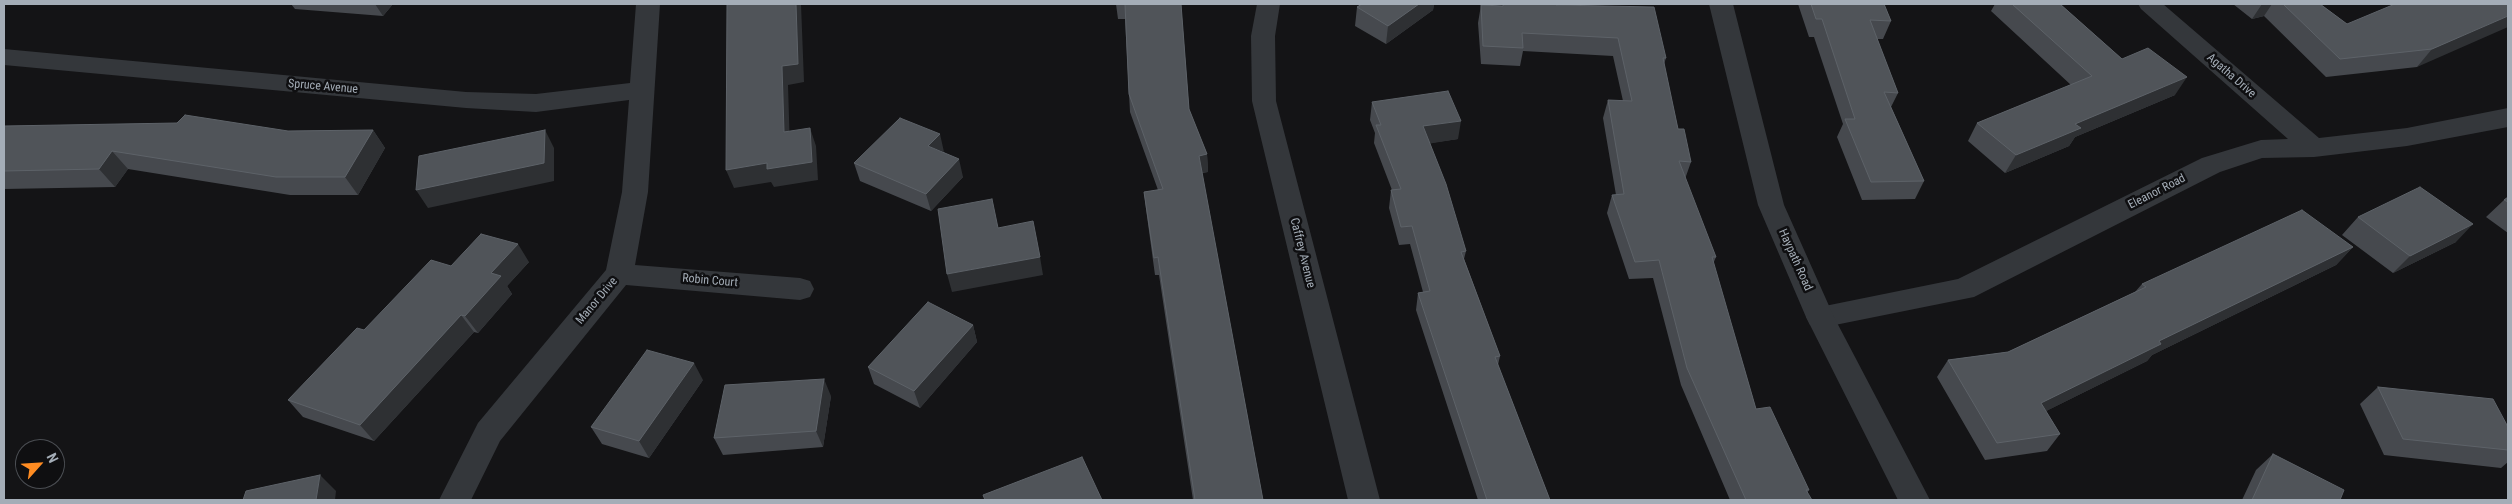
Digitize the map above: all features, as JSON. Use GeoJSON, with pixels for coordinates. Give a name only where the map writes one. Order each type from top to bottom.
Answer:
{"type":"FeatureCollection","features":[{"type":"Feature","properties":{"kind":"street","name":"Manor Drive"},"geometry":{"type":"LineString","coordinates":[[454,500],[489,432],[619,274],[635,192],[648,4]]}},
{"type":"Feature","properties":{"kind":"street","name":"Caffrey Avenue"},"geometry":{"type":"LineString","coordinates":[[1268,4],[1263,36],[1264,101],[1364,500]]}},
{"type":"Feature","properties":{"kind":"street","name":"Haypath Road"},"geometry":{"type":"LineString","coordinates":[[1721,4],[1771,205],[1820,317],[1914,500]]}},
{"type":"Feature","properties":{"kind":"street","name":"Agatha Drive"},"geometry":{"type":"LineString","coordinates":[[2149,4],[2314,148]]}},
{"type":"Feature","properties":{"kind":"street","name":"Spruce Avenue"},"geometry":{"type":"LineString","coordinates":[[4,57],[466,100],[536,103],[642,90]]}},
{"type":"Feature","properties":{"kind":"street","name":"Eleanor Road"},"geometry":{"type":"LineString","coordinates":[[1820,317],[1964,289],[2211,165],[2261,149],[2314,148],[2406,136],[2502,120],[2508,117]]}},
{"type":"Feature","properties":{"kind":"street","name":"Robin Court"},"geometry":{"type":"LineString","coordinates":[[619,274],[800,289]]}},
{"type":"Feature","properties":{"kind":"building"},"geometry":{"type":"Polygon","coordinates":[[[727,4],[796,4],[798,64],[782,66],[784,132],[810,128],[812,162],[767,169],[767,163],[726,170],[727,4]]]}},
{"type":"Feature","properties":{"kind":"building"},"geometry":{"type":"Polygon","coordinates":[[[1125,4],[1181,4],[1189,109],[1207,154],[1199,156],[1263,500],[1195,500],[1158,257],[1154,258],[1144,192],[1163,189],[1129,94],[1125,4]]]}},
{"type":"Feature","properties":{"kind":"building"},"geometry":{"type":"Polygon","coordinates":[[[1362,4],[1419,4],[1388,26],[1357,7],[1362,4]]]}},
{"type":"Feature","properties":{"kind":"building"},"geometry":{"type":"Polygon","coordinates":[[[1503,4],[1654,7],[1666,58],[1663,58],[1678,129],[1684,129],[1691,162],[1679,161],[1716,257],[1712,257],[1756,409],[1770,407],[1812,500],[1746,500],[1687,368],[1659,260],[1635,262],[1612,195],[1624,194],[1608,100],[1632,101],[1618,38],[1522,33],[1523,48],[1483,46],[1481,5],[1503,6],[1503,4]]]}},
{"type":"Feature","properties":{"kind":"building"},"geometry":{"type":"Polygon","coordinates":[[[1811,4],[1884,4],[1891,21],[1870,20],[1898,93],[1884,92],[1924,181],[1871,182],[1845,119],[1855,119],[1822,19],[1816,19],[1811,4]]]}},
{"type":"Feature","properties":{"kind":"building"},"geometry":{"type":"Polygon","coordinates":[[[2012,4],[2060,4],[2122,59],[2148,48],[2187,77],[2075,124],[2081,128],[2016,155],[1977,123],[2092,76],[2012,4]]]}},
{"type":"Feature","properties":{"kind":"building"},"geometry":{"type":"Polygon","coordinates":[[[2283,4],[2320,4],[2347,24],[2395,4],[2508,4],[2508,16],[2432,49],[2340,59],[2283,4]]]}},
{"type":"Feature","properties":{"kind":"building"},"geometry":{"type":"Polygon","coordinates":[[[1448,91],[1461,121],[1423,126],[1446,184],[1466,251],[1461,252],[1500,356],[1495,357],[1550,500],[1487,500],[1418,293],[1430,291],[1412,226],[1401,227],[1391,190],[1401,189],[1376,125],[1381,125],[1372,102],[1448,91]]]}},
{"type":"Feature","properties":{"kind":"building"},"geometry":{"type":"Polygon","coordinates":[[[185,115],[288,131],[373,130],[345,177],[276,177],[112,151],[99,169],[4,171],[4,126],[177,123],[185,115]]]}},
{"type":"Feature","properties":{"kind":"building"},"geometry":{"type":"Polygon","coordinates":[[[900,118],[940,134],[928,146],[959,159],[926,194],[854,163],[900,118]]]}},
{"type":"Feature","properties":{"kind":"building"},"geometry":{"type":"Polygon","coordinates":[[[545,130],[544,163],[416,190],[419,156],[545,130]]]}},
{"type":"Feature","properties":{"kind":"building"},"geometry":{"type":"Polygon","coordinates":[[[2420,187],[2473,224],[2410,256],[2358,217],[2420,187]]]}},
{"type":"Feature","properties":{"kind":"building"},"geometry":{"type":"Polygon","coordinates":[[[992,199],[998,228],[1033,221],[1040,257],[947,274],[938,209],[992,199]]]}},
{"type":"Feature","properties":{"kind":"building"},"geometry":{"type":"Polygon","coordinates":[[[2302,210],[2353,247],[2159,341],[2161,344],[2041,403],[2060,434],[1997,443],[1948,360],[2008,352],[2146,287],[2142,284],[2302,210]]]}},
{"type":"Feature","properties":{"kind":"building"},"geometry":{"type":"Polygon","coordinates":[[[481,234],[518,244],[491,273],[501,276],[465,316],[461,315],[360,425],[288,400],[357,328],[364,330],[431,260],[451,266],[481,234]]]}},
{"type":"Feature","properties":{"kind":"building"},"geometry":{"type":"Polygon","coordinates":[[[928,302],[973,325],[914,391],[868,367],[928,302]]]}},
{"type":"Feature","properties":{"kind":"building"},"geometry":{"type":"Polygon","coordinates":[[[647,350],[694,363],[639,441],[591,427],[647,350]]]}},
{"type":"Feature","properties":{"kind":"building"},"geometry":{"type":"Polygon","coordinates":[[[824,379],[816,431],[714,438],[725,385],[824,379]]]}},
{"type":"Feature","properties":{"kind":"building"},"geometry":{"type":"Polygon","coordinates":[[[2378,387],[2493,399],[2508,427],[2508,450],[2403,439],[2378,387]]]}},
{"type":"Feature","properties":{"kind":"building"},"geometry":{"type":"Polygon","coordinates":[[[2273,454],[2344,490],[2340,500],[2252,500],[2273,454]]]}},
{"type":"Feature","properties":{"kind":"building"},"geometry":{"type":"Polygon","coordinates":[[[1082,457],[1102,500],[985,500],[983,495],[1082,457]]]}},
{"type":"Feature","properties":{"kind":"building"},"geometry":{"type":"Polygon","coordinates":[[[320,475],[316,500],[243,500],[246,491],[320,475]]]}}]}
